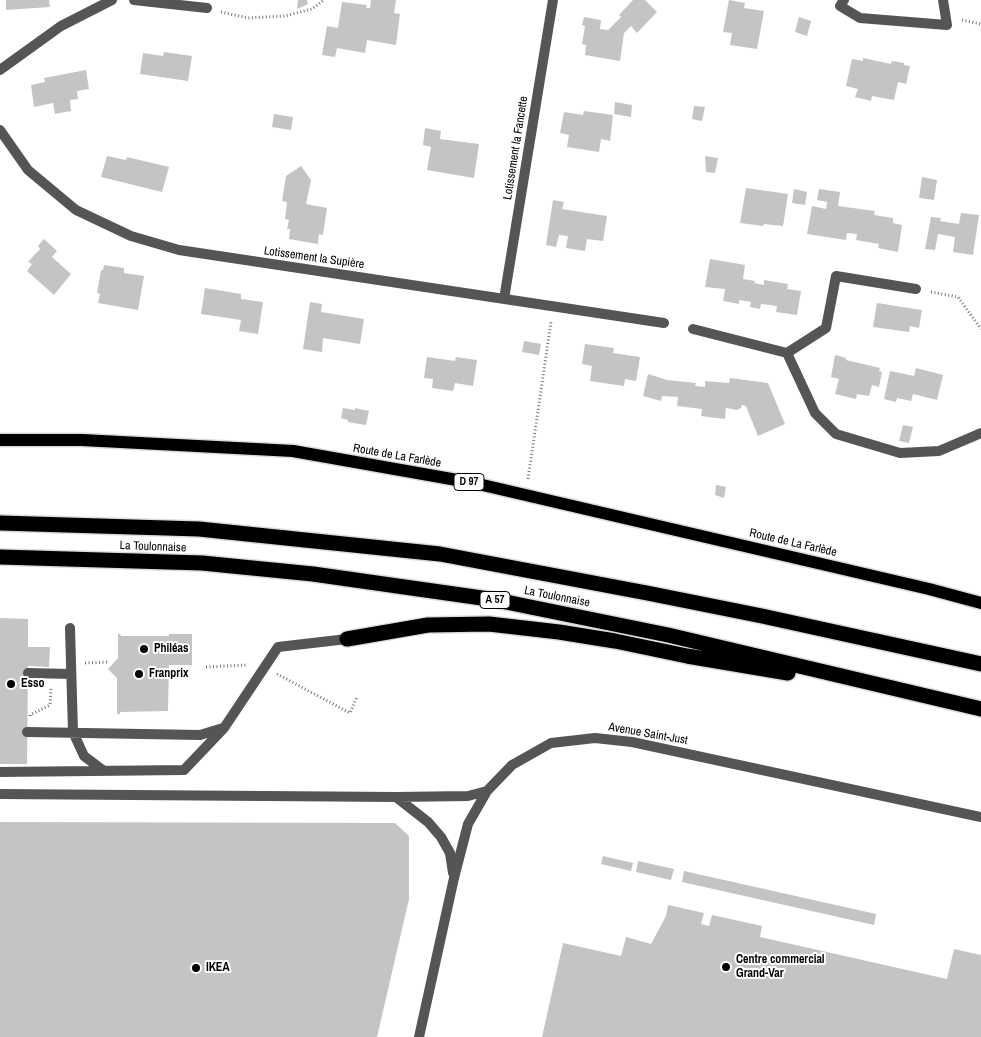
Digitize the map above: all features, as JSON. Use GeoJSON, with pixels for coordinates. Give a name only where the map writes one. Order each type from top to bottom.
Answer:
{"type":"FeatureCollection","features":[{"type":"Feature","properties":{"kind":"highway","name":"La Toulonnaise"},"geometry":{"type":"LineString","coordinates":[[0,523],[199,529],[440,554],[762,616],[981,664]]}},
{"type":"Feature","properties":{"kind":"highway","name":"La Toulonnaise"},"geometry":{"type":"LineString","coordinates":[[0,557],[202,564],[313,574],[496,600],[668,635],[981,708]]}},
{"type":"Feature","properties":{"kind":"highway"},"geometry":{"type":"LineString","coordinates":[[347,639],[428,625],[489,624],[615,641],[687,656],[923,696]]}},
{"type":"Feature","properties":{"kind":"main road","name":"Route de La Farlède"},"geometry":{"type":"LineString","coordinates":[[0,440],[82,440],[293,451],[474,483],[929,588],[981,597]]}},
{"type":"Feature","properties":{"kind":"main road","name":"Route de La Farlède"},"geometry":{"type":"LineString","coordinates":[[929,588],[981,603]]}},
{"type":"Feature","properties":{"kind":"street"},"geometry":{"type":"LineString","coordinates":[[0,70],[61,26],[112,0]]}},
{"type":"Feature","properties":{"kind":"street"},"geometry":{"type":"LineString","coordinates":[[134,0],[207,8]]}},
{"type":"Feature","properties":{"kind":"street","name":"Lotissement la Fancette"},"geometry":{"type":"LineString","coordinates":[[504,299],[553,0]]}},
{"type":"Feature","properties":{"kind":"street"},"geometry":{"type":"LineString","coordinates":[[844,0],[840,6],[860,18],[947,26],[943,0]]}},
{"type":"Feature","properties":{"kind":"street","name":"Lotissement la Supière"},"geometry":{"type":"LineString","coordinates":[[0,130],[28,170],[76,210],[130,236],[179,250],[664,323]]}},
{"type":"Feature","properties":{"kind":"street"},"geometry":{"type":"LineString","coordinates":[[693,329],[787,353],[826,328],[836,276],[916,289]]}},
{"type":"Feature","properties":{"kind":"street"},"geometry":{"type":"LineString","coordinates":[[787,353],[815,412],[836,434],[900,453],[940,452],[981,433]]}},
{"type":"Feature","properties":{"kind":"street"},"geometry":{"type":"LineString","coordinates":[[70,628],[73,732],[84,756],[104,771]]}},
{"type":"Feature","properties":{"kind":"street"},"geometry":{"type":"LineString","coordinates":[[0,772],[184,770],[224,728],[278,647],[347,639]]}},
{"type":"Feature","properties":{"kind":"street"},"geometry":{"type":"LineString","coordinates":[[28,673],[71,674]]}},
{"type":"Feature","properties":{"kind":"street"},"geometry":{"type":"LineString","coordinates":[[27,732],[200,735],[224,728]]}},
{"type":"Feature","properties":{"kind":"street","name":"Avenue Saint-Just"},"geometry":{"type":"LineString","coordinates":[[419,1037],[454,878],[468,824],[487,790],[512,766],[551,743],[595,738],[632,742],[981,817]]}},
{"type":"Feature","properties":{"kind":"street"},"geometry":{"type":"LineString","coordinates":[[0,794],[396,797],[468,796],[487,790]]}},
{"type":"Feature","properties":{"kind":"street"},"geometry":{"type":"LineString","coordinates":[[396,797],[428,822],[441,837],[450,853],[454,878]]}},
{"type":"Feature","properties":{"kind":"path"},"geometry":{"type":"LineString","coordinates":[[207,8],[248,18],[285,16],[312,9],[324,0]]}},
{"type":"Feature","properties":{"kind":"path"},"geometry":{"type":"LineString","coordinates":[[916,289],[958,298],[981,329]]}},
{"type":"Feature","properties":{"kind":"path"},"geometry":{"type":"LineString","coordinates":[[526,496],[553,306]]}},
{"type":"Feature","properties":{"kind":"path"},"geometry":{"type":"LineString","coordinates":[[206,667],[252,664],[265,667],[350,713],[357,697]]}},
{"type":"Feature","properties":{"kind":"building"},"geometry":{"type":"Polygon","coordinates":[[[6,0],[49,0],[50,7],[6,10],[6,0]]]}},
{"type":"Feature","properties":{"kind":"building"},"geometry":{"type":"Polygon","coordinates":[[[298,0],[307,0],[308,4],[297,9],[298,0]]]}},
{"type":"Feature","properties":{"kind":"building"},"geometry":{"type":"Polygon","coordinates":[[[371,0],[396,0],[394,13],[400,14],[396,45],[367,40],[365,53],[337,48],[335,57],[322,55],[327,26],[338,28],[342,2],[367,5],[366,8],[370,8],[371,0]]]}},
{"type":"Feature","properties":{"kind":"building"},"geometry":{"type":"Polygon","coordinates":[[[633,0],[645,0],[657,12],[637,33],[631,26],[624,33],[620,61],[585,55],[586,45],[582,44],[585,26],[582,25],[584,17],[601,20],[600,29],[608,30],[621,17],[619,15],[633,0]]]}},
{"type":"Feature","properties":{"kind":"building"},"geometry":{"type":"Polygon","coordinates":[[[729,0],[745,3],[744,8],[764,11],[757,49],[730,45],[732,33],[723,32],[729,0]]]}},
{"type":"Feature","properties":{"kind":"building"},"geometry":{"type":"Polygon","coordinates":[[[799,17],[811,21],[807,36],[795,32],[799,17]]]}},
{"type":"Feature","properties":{"kind":"building"},"geometry":{"type":"Polygon","coordinates":[[[164,52],[192,56],[188,81],[140,74],[143,53],[163,56],[164,52]]]}},
{"type":"Feature","properties":{"kind":"building"},"geometry":{"type":"Polygon","coordinates":[[[863,58],[891,64],[892,61],[904,63],[904,65],[910,66],[906,84],[898,82],[894,100],[872,96],[871,101],[855,97],[858,89],[846,86],[852,59],[863,61],[863,58]]]}},
{"type":"Feature","properties":{"kind":"building"},"geometry":{"type":"Polygon","coordinates":[[[86,70],[89,89],[77,91],[78,99],[70,100],[71,111],[55,114],[53,103],[34,107],[31,85],[45,82],[44,78],[86,70]]]}},
{"type":"Feature","properties":{"kind":"building"},"geometry":{"type":"Polygon","coordinates":[[[615,102],[632,105],[631,117],[614,114],[615,102]]]}},
{"type":"Feature","properties":{"kind":"building"},"geometry":{"type":"Polygon","coordinates":[[[694,106],[705,107],[702,121],[692,119],[694,106]]]}},
{"type":"Feature","properties":{"kind":"building"},"geometry":{"type":"Polygon","coordinates":[[[584,111],[613,115],[610,141],[601,139],[599,152],[567,147],[569,135],[560,133],[564,112],[583,115],[584,111]]]}},
{"type":"Feature","properties":{"kind":"building"},"geometry":{"type":"Polygon","coordinates":[[[274,114],[293,117],[291,130],[272,127],[274,114]]]}},
{"type":"Feature","properties":{"kind":"building"},"geometry":{"type":"Polygon","coordinates":[[[425,128],[441,131],[440,139],[479,144],[474,178],[427,170],[431,147],[423,145],[425,128]]]}},
{"type":"Feature","properties":{"kind":"building"},"geometry":{"type":"Polygon","coordinates":[[[107,156],[126,160],[127,157],[169,167],[162,192],[101,177],[107,156]]]}},
{"type":"Feature","properties":{"kind":"building"},"geometry":{"type":"Polygon","coordinates":[[[705,156],[718,158],[715,173],[706,172],[705,156]]]}},
{"type":"Feature","properties":{"kind":"building"},"geometry":{"type":"Polygon","coordinates":[[[301,166],[311,180],[306,204],[327,208],[323,235],[319,234],[318,244],[289,239],[290,229],[287,229],[289,220],[285,219],[287,202],[282,201],[286,176],[301,166]]]}},
{"type":"Feature","properties":{"kind":"building"},"geometry":{"type":"Polygon","coordinates":[[[922,177],[937,180],[934,200],[919,198],[922,177]]]}},
{"type":"Feature","properties":{"kind":"building"},"geometry":{"type":"Polygon","coordinates":[[[746,188],[788,194],[783,226],[740,223],[746,188]]]}},
{"type":"Feature","properties":{"kind":"building"},"geometry":{"type":"Polygon","coordinates":[[[794,189],[807,192],[805,205],[792,203],[794,189]]]}},
{"type":"Feature","properties":{"kind":"building"},"geometry":{"type":"Polygon","coordinates":[[[819,189],[840,192],[838,206],[875,211],[874,215],[893,218],[893,223],[902,225],[898,252],[878,248],[879,244],[856,240],[857,234],[847,233],[846,240],[807,234],[812,206],[826,209],[827,202],[817,200],[819,189]]]}},
{"type":"Feature","properties":{"kind":"building"},"geometry":{"type":"Polygon","coordinates":[[[553,200],[564,202],[562,209],[607,216],[603,241],[587,239],[585,251],[566,248],[568,236],[559,235],[556,247],[546,245],[553,200]]]}},
{"type":"Feature","properties":{"kind":"building"},"geometry":{"type":"Polygon","coordinates":[[[961,213],[979,215],[973,255],[953,252],[955,237],[938,234],[935,250],[925,249],[931,217],[941,218],[940,221],[959,224],[961,213]]]}},
{"type":"Feature","properties":{"kind":"building"},"geometry":{"type":"Polygon","coordinates":[[[44,239],[57,251],[52,257],[71,274],[54,295],[27,271],[32,264],[28,262],[40,249],[38,246],[44,239]]]}},
{"type":"Feature","properties":{"kind":"building"},"geometry":{"type":"Polygon","coordinates":[[[710,259],[745,265],[743,279],[755,281],[754,283],[764,285],[764,280],[788,284],[787,289],[801,291],[797,315],[776,312],[777,306],[761,304],[760,309],[750,307],[751,302],[739,300],[739,304],[723,301],[725,289],[705,287],[710,259]]]}},
{"type":"Feature","properties":{"kind":"building"},"geometry":{"type":"Polygon","coordinates":[[[104,265],[124,268],[124,273],[144,276],[138,310],[98,303],[100,294],[97,293],[101,270],[103,270],[104,265]]]}},
{"type":"Feature","properties":{"kind":"building"},"geometry":{"type":"Polygon","coordinates":[[[205,288],[241,294],[241,299],[263,302],[258,334],[239,331],[241,320],[201,314],[205,288]]]}},
{"type":"Feature","properties":{"kind":"building"},"geometry":{"type":"Polygon","coordinates":[[[310,302],[322,304],[321,312],[364,319],[360,344],[323,338],[322,352],[303,349],[310,302]]]}},
{"type":"Feature","properties":{"kind":"building"},"geometry":{"type":"Polygon","coordinates":[[[877,303],[922,310],[919,328],[910,326],[909,332],[873,327],[877,303]]]}},
{"type":"Feature","properties":{"kind":"building"},"geometry":{"type":"Polygon","coordinates":[[[524,341],[541,344],[539,355],[522,352],[524,341]]]}},
{"type":"Feature","properties":{"kind":"building"},"geometry":{"type":"Polygon","coordinates":[[[585,344],[614,348],[613,353],[640,357],[636,381],[625,379],[624,386],[590,381],[592,366],[582,364],[585,344]]]}},
{"type":"Feature","properties":{"kind":"building"},"geometry":{"type":"Polygon","coordinates":[[[835,355],[846,358],[846,360],[880,368],[879,371],[882,372],[879,387],[872,385],[869,396],[857,394],[856,399],[835,394],[839,379],[831,377],[835,355]]]}},
{"type":"Feature","properties":{"kind":"building"},"geometry":{"type":"Polygon","coordinates":[[[427,357],[455,361],[456,357],[477,360],[473,386],[455,383],[453,391],[432,388],[433,379],[424,378],[427,357]]]}},
{"type":"Feature","properties":{"kind":"building"},"geometry":{"type":"Polygon","coordinates":[[[916,368],[943,375],[937,400],[913,394],[911,401],[897,398],[896,402],[884,399],[890,371],[914,376],[916,368]]]}},
{"type":"Feature","properties":{"kind":"building"},"geometry":{"type":"Polygon","coordinates":[[[648,374],[667,380],[696,383],[695,386],[705,387],[705,381],[729,383],[730,378],[768,383],[785,424],[758,436],[746,406],[742,405],[737,410],[726,408],[725,419],[701,416],[702,409],[677,406],[678,397],[662,396],[661,401],[643,396],[648,374]]]}},
{"type":"Feature","properties":{"kind":"building"},"geometry":{"type":"Polygon","coordinates":[[[343,408],[369,411],[366,425],[348,422],[348,420],[341,418],[343,408]]]}},
{"type":"Feature","properties":{"kind":"building"},"geometry":{"type":"Polygon","coordinates":[[[903,425],[913,427],[909,443],[899,441],[903,425]]]}},
{"type":"Feature","properties":{"kind":"building"},"geometry":{"type":"Polygon","coordinates":[[[716,485],[726,487],[724,498],[715,495],[716,485]]]}},
{"type":"Feature","properties":{"kind":"building"},"geometry":{"type":"Polygon","coordinates":[[[0,618],[28,619],[28,647],[50,647],[49,667],[28,666],[27,764],[0,764],[0,618]]]}},
{"type":"Feature","properties":{"kind":"building"},"geometry":{"type":"Polygon","coordinates":[[[118,634],[121,636],[169,636],[169,634],[192,634],[192,665],[169,665],[168,711],[120,712],[120,714],[117,714],[117,678],[108,669],[118,658],[118,634]]]}},
{"type":"Feature","properties":{"kind":"building","name":"IKEA"},"geometry":{"type":"Polygon","coordinates":[[[0,822],[395,823],[409,836],[409,899],[377,1037],[0,1037],[0,822]]]}},
{"type":"Feature","properties":{"kind":"building"},"geometry":{"type":"Polygon","coordinates":[[[603,856],[633,863],[631,871],[601,864],[603,856]]]}},
{"type":"Feature","properties":{"kind":"building"},"geometry":{"type":"Polygon","coordinates":[[[638,861],[674,869],[671,880],[636,872],[638,861]]]}},
{"type":"Feature","properties":{"kind":"building"},"geometry":{"type":"Polygon","coordinates":[[[684,871],[876,914],[874,925],[682,882],[684,871]]]}},
{"type":"Feature","properties":{"kind":"building","name":"Centre commercial Grand-Var"},"geometry":{"type":"Polygon","coordinates":[[[668,905],[704,913],[701,924],[709,926],[712,915],[762,926],[760,937],[947,979],[954,949],[981,955],[981,1037],[542,1037],[563,943],[621,956],[626,937],[651,944],[666,916],[668,905]]]}},
{"type":"Feature","properties":{"kind":"place","name":"Philéas"},"geometry":{"type":"Point","coordinates":[144,649]}},
{"type":"Feature","properties":{"kind":"place","name":"Franprix"},"geometry":{"type":"Point","coordinates":[139,674]}},
{"type":"Feature","properties":{"kind":"place","name":"Esso"},"geometry":{"type":"Point","coordinates":[11,684]}},
{"type":"Feature","properties":{"kind":"place","name":"Centre commercial Grand-Var"},"geometry":{"type":"Point","coordinates":[726,967]}},
{"type":"Feature","properties":{"kind":"place","name":"IKEA"},"geometry":{"type":"Point","coordinates":[196,968]}}]}
